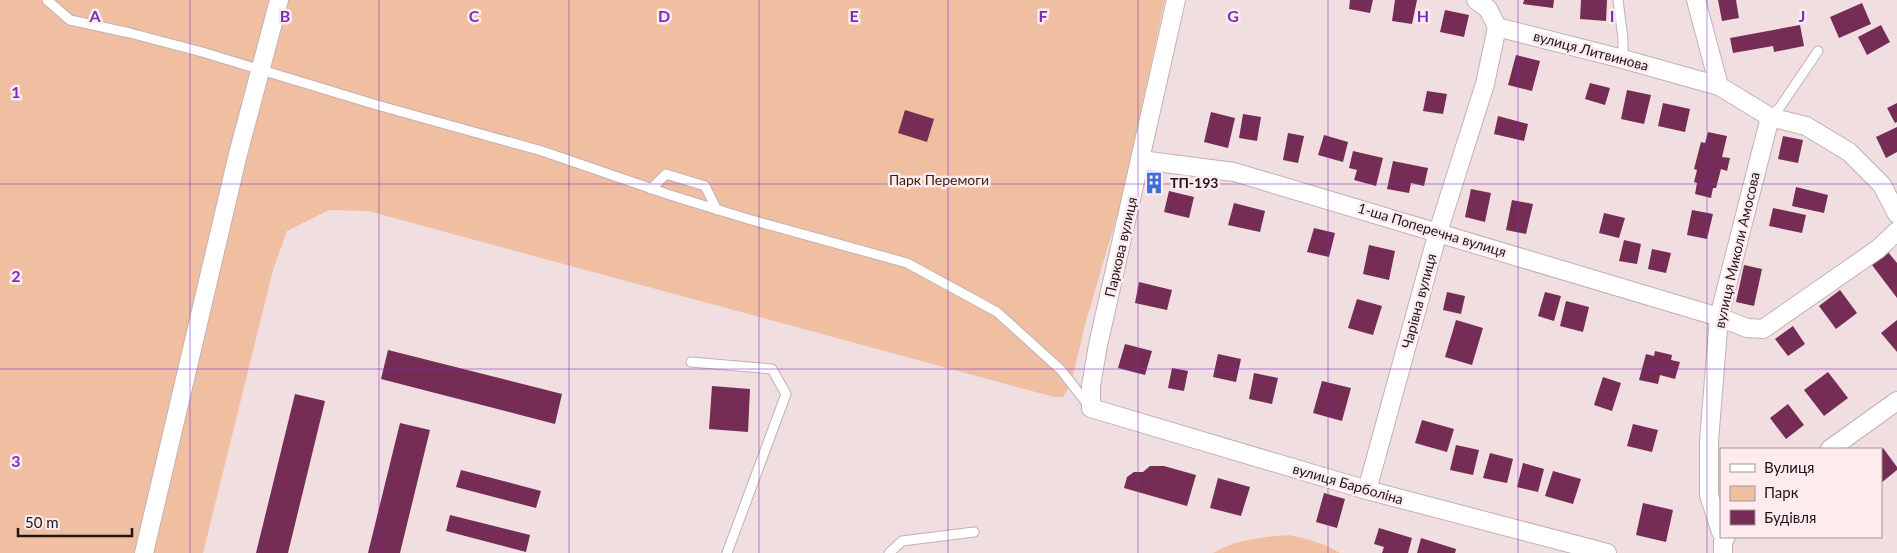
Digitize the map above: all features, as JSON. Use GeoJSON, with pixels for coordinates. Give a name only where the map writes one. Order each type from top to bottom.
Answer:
{"type":"FeatureCollection","features":[{"type":"Feature","properties":{"kind":"street"},"geometry":{"type":"LineString","coordinates":[[144,553],[260,70],[279,0]]}},
{"type":"Feature","properties":{"kind":"street","name":"Паркова вулиця"},"geometry":{"type":"LineString","coordinates":[[1091,408],[1091,386],[1098,345],[1176,0]]}},
{"type":"Feature","properties":{"kind":"street"},"geometry":{"type":"LineString","coordinates":[[1476,0],[1488,8],[1497,27]]}},
{"type":"Feature","properties":{"kind":"street"},"geometry":{"type":"LineString","coordinates":[[1696,0],[1719,86],[1770,118],[1806,126],[1849,152],[1882,185],[1897,214]]}},
{"type":"Feature","properties":{"kind":"street","name":"вулиця Литвинова"},"geometry":{"type":"LineString","coordinates":[[1497,27],[1719,86]]}},
{"type":"Feature","properties":{"kind":"street","name":"Чарівна вулиця"},"geometry":{"type":"LineString","coordinates":[[1367,490],[1438,232],[1485,84],[1497,27]]}},
{"type":"Feature","properties":{"kind":"street","name":"вулиця Миколи Амосова"},"geometry":{"type":"LineString","coordinates":[[1720,530],[1709,495],[1709,441],[1719,317],[1770,118]]}},
{"type":"Feature","properties":{"kind":"street","name":"1-ша Поперечна вулиця"},"geometry":{"type":"LineString","coordinates":[[1141,160],[1234,172],[1719,317],[1747,328],[1763,329],[1878,249],[1897,231]]}},
{"type":"Feature","properties":{"kind":"street"},"geometry":{"type":"LineString","coordinates":[[1831,448],[1897,401]]}},
{"type":"Feature","properties":{"kind":"street","name":"вулиця Барболіна"},"geometry":{"type":"LineString","coordinates":[[1091,408],[1367,490],[1607,553]]}},
{"type":"Feature","properties":{"kind":"lane"},"geometry":{"type":"LineString","coordinates":[[46,0],[70,20],[130,33],[542,151],[717,210],[907,263],[997,312],[1061,370],[1091,408]]}},
{"type":"Feature","properties":{"kind":"lane"},"geometry":{"type":"LineString","coordinates":[[1618,0],[1624,38],[1623,59]]}},
{"type":"Feature","properties":{"kind":"lane"},"geometry":{"type":"LineString","coordinates":[[1770,118],[1818,51]]}},
{"type":"Feature","properties":{"kind":"lane"},"geometry":{"type":"LineString","coordinates":[[651,189],[666,174],[705,186],[717,210]]}},
{"type":"Feature","properties":{"kind":"lane"},"geometry":{"type":"LineString","coordinates":[[691,362],[772,369],[786,394],[727,553]]}},
{"type":"Feature","properties":{"kind":"lane"},"geometry":{"type":"LineString","coordinates":[[889,553],[902,541],[974,532]]}},
{"type":"Feature","properties":{"kind":"green space","name":"Парк Перемоги"},"geometry":{"type":"Polygon","coordinates":[[[0,0],[1165,0],[1120,206],[1086,321],[1071,384],[1063,397],[1054,397],[368,211],[329,210],[287,231],[273,270],[203,553],[0,553],[0,0]]]}},
{"type":"Feature","properties":{"kind":"green space"},"geometry":{"type":"Polygon","coordinates":[[[1289,535],[1322,544],[1340,553],[1213,553],[1240,542],[1289,535]]]}},
{"type":"Feature","properties":{"kind":"building"},"geometry":{"type":"Polygon","coordinates":[[[1350,0],[1373,0],[1370,13],[1349,9],[1350,0]]]}},
{"type":"Feature","properties":{"kind":"building"},"geometry":{"type":"Polygon","coordinates":[[[1395,0],[1417,0],[1412,24],[1392,21],[1395,0]]]}},
{"type":"Feature","properties":{"kind":"building"},"geometry":{"type":"Polygon","coordinates":[[[1524,0],[1554,0],[1553,8],[1523,4],[1524,0]]]}},
{"type":"Feature","properties":{"kind":"building"},"geometry":{"type":"Polygon","coordinates":[[[1581,0],[1607,0],[1606,21],[1580,19],[1581,0]]]}},
{"type":"Feature","properties":{"kind":"building"},"geometry":{"type":"Polygon","coordinates":[[[1718,0],[1736,0],[1739,18],[1722,21],[1718,0]]]}},
{"type":"Feature","properties":{"kind":"building"},"geometry":{"type":"Polygon","coordinates":[[[1862,3],[1871,24],[1839,38],[1830,17],[1862,3]]]}},
{"type":"Feature","properties":{"kind":"building"},"geometry":{"type":"Polygon","coordinates":[[[1445,10],[1469,15],[1464,37],[1440,32],[1445,10]]]}},
{"type":"Feature","properties":{"kind":"building"},"geometry":{"type":"Polygon","coordinates":[[[1800,25],[1804,46],[1774,52],[1773,46],[1733,53],[1730,38],[1800,25]]]}},
{"type":"Feature","properties":{"kind":"building"},"geometry":{"type":"Polygon","coordinates":[[[1881,25],[1890,42],[1867,55],[1858,37],[1881,25]]]}},
{"type":"Feature","properties":{"kind":"building"},"geometry":{"type":"Polygon","coordinates":[[[1516,55],[1540,61],[1532,91],[1508,85],[1516,55]]]}},
{"type":"Feature","properties":{"kind":"building"},"geometry":{"type":"Polygon","coordinates":[[[1590,83],[1610,88],[1605,105],[1585,99],[1590,83]]]}},
{"type":"Feature","properties":{"kind":"building"},"geometry":{"type":"Polygon","coordinates":[[[1627,90],[1651,95],[1644,124],[1621,119],[1627,90]]]}},
{"type":"Feature","properties":{"kind":"building"},"geometry":{"type":"Polygon","coordinates":[[[1427,91],[1447,94],[1443,114],[1423,111],[1427,91]]]}},
{"type":"Feature","properties":{"kind":"building"},"geometry":{"type":"Polygon","coordinates":[[[1663,103],[1690,109],[1685,132],[1658,126],[1663,103]]]}},
{"type":"Feature","properties":{"kind":"building"},"geometry":{"type":"Polygon","coordinates":[[[1897,103],[1897,122],[1895,123],[1887,108],[1897,103]]]}},
{"type":"Feature","properties":{"kind":"building"},"geometry":{"type":"Polygon","coordinates":[[[905,110],[934,119],[927,142],[898,133],[905,110]]]}},
{"type":"Feature","properties":{"kind":"building"},"geometry":{"type":"Polygon","coordinates":[[[1211,112],[1235,118],[1228,148],[1204,142],[1211,112]]]}},
{"type":"Feature","properties":{"kind":"building"},"geometry":{"type":"Polygon","coordinates":[[[1243,114],[1261,117],[1257,141],[1239,138],[1243,114]]]}},
{"type":"Feature","properties":{"kind":"building"},"geometry":{"type":"Polygon","coordinates":[[[1498,116],[1528,124],[1524,141],[1494,134],[1498,116]]]}},
{"type":"Feature","properties":{"kind":"building"},"geometry":{"type":"Polygon","coordinates":[[[1897,127],[1897,152],[1886,158],[1876,137],[1897,127]]]}},
{"type":"Feature","properties":{"kind":"building"},"geometry":{"type":"Polygon","coordinates":[[[1708,132],[1727,136],[1722,157],[1730,158],[1727,171],[1721,169],[1711,198],[1695,194],[1697,183],[1694,182],[1697,170],[1694,169],[1701,142],[1705,143],[1708,132]]]}},
{"type":"Feature","properties":{"kind":"building"},"geometry":{"type":"Polygon","coordinates":[[[1288,133],[1304,136],[1298,163],[1283,160],[1288,133]]]}},
{"type":"Feature","properties":{"kind":"building"},"geometry":{"type":"Polygon","coordinates":[[[1324,135],[1348,142],[1343,162],[1318,155],[1324,135]]]}},
{"type":"Feature","properties":{"kind":"building"},"geometry":{"type":"Polygon","coordinates":[[[1783,136],[1803,140],[1798,163],[1778,159],[1783,136]]]}},
{"type":"Feature","properties":{"kind":"building"},"geometry":{"type":"Polygon","coordinates":[[[1353,151],[1383,158],[1376,186],[1354,180],[1357,170],[1349,168],[1353,151]]]}},
{"type":"Feature","properties":{"kind":"building"},"geometry":{"type":"Polygon","coordinates":[[[1393,161],[1428,168],[1424,186],[1411,183],[1409,193],[1387,189],[1393,161]]]}},
{"type":"Feature","properties":{"kind":"building"},"geometry":{"type":"Polygon","coordinates":[[[1796,187],[1828,195],[1824,213],[1792,206],[1796,187]]]}},
{"type":"Feature","properties":{"kind":"building"},"geometry":{"type":"Polygon","coordinates":[[[1471,189],[1491,193],[1485,222],[1465,217],[1471,189]]]}},
{"type":"Feature","properties":{"kind":"building"},"geometry":{"type":"Polygon","coordinates":[[[1169,191],[1194,197],[1189,218],[1164,212],[1169,191]]]}},
{"type":"Feature","properties":{"kind":"building"},"geometry":{"type":"Polygon","coordinates":[[[1512,200],[1533,204],[1526,234],[1506,230],[1512,200]]]}},
{"type":"Feature","properties":{"kind":"building"},"geometry":{"type":"Polygon","coordinates":[[[1234,203],[1265,211],[1260,232],[1228,225],[1234,203]]]}},
{"type":"Feature","properties":{"kind":"building"},"geometry":{"type":"Polygon","coordinates":[[[1773,208],[1806,215],[1802,233],[1769,226],[1773,208]]]}},
{"type":"Feature","properties":{"kind":"building"},"geometry":{"type":"Polygon","coordinates":[[[1692,210],[1713,214],[1707,239],[1687,235],[1692,210]]]}},
{"type":"Feature","properties":{"kind":"building"},"geometry":{"type":"Polygon","coordinates":[[[1604,213],[1625,218],[1619,238],[1599,233],[1604,213]]]}},
{"type":"Feature","properties":{"kind":"building"},"geometry":{"type":"Polygon","coordinates":[[[1314,228],[1335,233],[1329,257],[1307,252],[1314,228]]]}},
{"type":"Feature","properties":{"kind":"building"},"geometry":{"type":"Polygon","coordinates":[[[1624,240],[1641,244],[1637,264],[1619,261],[1624,240]]]}},
{"type":"Feature","properties":{"kind":"building"},"geometry":{"type":"Polygon","coordinates":[[[1369,245],[1395,251],[1389,280],[1363,274],[1369,245]]]}},
{"type":"Feature","properties":{"kind":"building"},"geometry":{"type":"Polygon","coordinates":[[[1652,249],[1671,253],[1666,273],[1648,269],[1652,249]]]}},
{"type":"Feature","properties":{"kind":"building"},"geometry":{"type":"Polygon","coordinates":[[[1888,252],[1897,263],[1897,298],[1872,265],[1888,252]]]}},
{"type":"Feature","properties":{"kind":"building"},"geometry":{"type":"Polygon","coordinates":[[[1744,265],[1762,269],[1754,306],[1736,302],[1744,265]]]}},
{"type":"Feature","properties":{"kind":"building"},"geometry":{"type":"Polygon","coordinates":[[[1139,282],[1172,290],[1167,310],[1135,303],[1139,282]]]}},
{"type":"Feature","properties":{"kind":"building"},"geometry":{"type":"Polygon","coordinates":[[[1840,290],[1857,313],[1836,329],[1819,306],[1840,290]]]}},
{"type":"Feature","properties":{"kind":"building"},"geometry":{"type":"Polygon","coordinates":[[[1447,292],[1465,296],[1461,314],[1443,310],[1447,292]]]}},
{"type":"Feature","properties":{"kind":"building"},"geometry":{"type":"Polygon","coordinates":[[[1545,292],[1561,296],[1554,321],[1538,316],[1545,292]]]}},
{"type":"Feature","properties":{"kind":"building"},"geometry":{"type":"Polygon","coordinates":[[[1357,299],[1382,306],[1373,335],[1348,328],[1357,299]]]}},
{"type":"Feature","properties":{"kind":"building"},"geometry":{"type":"Polygon","coordinates":[[[1566,301],[1589,307],[1583,332],[1560,326],[1566,301]]]}},
{"type":"Feature","properties":{"kind":"building"},"geometry":{"type":"Polygon","coordinates":[[[1456,320],[1483,328],[1472,365],[1445,357],[1456,320]]]}},
{"type":"Feature","properties":{"kind":"building"},"geometry":{"type":"Polygon","coordinates":[[[1897,320],[1897,352],[1881,333],[1897,320]]]}},
{"type":"Feature","properties":{"kind":"building"},"geometry":{"type":"Polygon","coordinates":[[[1793,326],[1805,344],[1788,356],[1775,339],[1793,326]]]}},
{"type":"Feature","properties":{"kind":"building"},"geometry":{"type":"Polygon","coordinates":[[[1125,344],[1152,351],[1145,375],[1118,368],[1125,344]]]}},
{"type":"Feature","properties":{"kind":"building"},"geometry":{"type":"Polygon","coordinates":[[[388,350],[562,394],[555,424],[381,379],[388,350]]]}},
{"type":"Feature","properties":{"kind":"building"},"geometry":{"type":"Polygon","coordinates":[[[1655,351],[1672,355],[1671,360],[1680,362],[1675,379],[1660,375],[1658,384],[1639,380],[1646,354],[1654,356],[1655,351]]]}},
{"type":"Feature","properties":{"kind":"building"},"geometry":{"type":"Polygon","coordinates":[[[1218,354],[1241,359],[1236,382],[1213,377],[1218,354]]]}},
{"type":"Feature","properties":{"kind":"building"},"geometry":{"type":"Polygon","coordinates":[[[1172,368],[1188,371],[1184,391],[1168,388],[1172,368]]]}},
{"type":"Feature","properties":{"kind":"building"},"geometry":{"type":"Polygon","coordinates":[[[1828,372],[1848,398],[1824,416],[1804,390],[1828,372]]]}},
{"type":"Feature","properties":{"kind":"building"},"geometry":{"type":"Polygon","coordinates":[[[1254,373],[1278,378],[1272,404],[1249,399],[1254,373]]]}},
{"type":"Feature","properties":{"kind":"building"},"geometry":{"type":"Polygon","coordinates":[[[1603,377],[1621,383],[1612,411],[1594,405],[1603,377]]]}},
{"type":"Feature","properties":{"kind":"building"},"geometry":{"type":"Polygon","coordinates":[[[1322,381],[1351,388],[1342,421],[1313,413],[1322,381]]]}},
{"type":"Feature","properties":{"kind":"building"},"geometry":{"type":"Polygon","coordinates":[[[712,386],[750,389],[748,432],[709,429],[712,386]]]}},
{"type":"Feature","properties":{"kind":"building"},"geometry":{"type":"Polygon","coordinates":[[[295,394],[325,401],[288,553],[256,553],[295,394]]]}},
{"type":"Feature","properties":{"kind":"building"},"geometry":{"type":"Polygon","coordinates":[[[1788,404],[1804,425],[1786,439],[1770,418],[1788,404]]]}},
{"type":"Feature","properties":{"kind":"building"},"geometry":{"type":"Polygon","coordinates":[[[1422,420],[1454,429],[1447,452],[1415,443],[1422,420]]]}},
{"type":"Feature","properties":{"kind":"building"},"geometry":{"type":"Polygon","coordinates":[[[400,423],[430,430],[400,553],[368,553],[400,423]]]}},
{"type":"Feature","properties":{"kind":"building"},"geometry":{"type":"Polygon","coordinates":[[[1633,424],[1658,430],[1652,452],[1627,446],[1633,424]]]}},
{"type":"Feature","properties":{"kind":"building"},"geometry":{"type":"Polygon","coordinates":[[[1456,445],[1479,450],[1473,475],[1450,470],[1456,445]]]}},
{"type":"Feature","properties":{"kind":"building"},"geometry":{"type":"Polygon","coordinates":[[[1882,449],[1897,467],[1897,470],[1882,482],[1882,449]]]}},
{"type":"Feature","properties":{"kind":"building"},"geometry":{"type":"Polygon","coordinates":[[[1490,453],[1513,459],[1507,483],[1483,478],[1490,453]]]}},
{"type":"Feature","properties":{"kind":"building"},"geometry":{"type":"Polygon","coordinates":[[[1523,463],[1544,469],[1538,492],[1517,487],[1523,463]]]}},
{"type":"Feature","properties":{"kind":"building"},"geometry":{"type":"Polygon","coordinates":[[[1150,466],[1164,466],[1196,475],[1187,506],[1124,488],[1127,477],[1134,472],[1143,472],[1150,466]]]}},
{"type":"Feature","properties":{"kind":"building"},"geometry":{"type":"Polygon","coordinates":[[[461,470],[541,491],[536,508],[456,487],[461,470]]]}},
{"type":"Feature","properties":{"kind":"building"},"geometry":{"type":"Polygon","coordinates":[[[1553,471],[1581,479],[1573,504],[1545,496],[1553,471]]]}},
{"type":"Feature","properties":{"kind":"building"},"geometry":{"type":"Polygon","coordinates":[[[1218,478],[1250,487],[1241,516],[1210,508],[1218,478]]]}},
{"type":"Feature","properties":{"kind":"building"},"geometry":{"type":"Polygon","coordinates":[[[1324,493],[1345,499],[1337,528],[1316,522],[1324,493]]]}},
{"type":"Feature","properties":{"kind":"building"},"geometry":{"type":"Polygon","coordinates":[[[1643,503],[1673,510],[1666,542],[1636,535],[1643,503]]]}},
{"type":"Feature","properties":{"kind":"building"},"geometry":{"type":"Polygon","coordinates":[[[450,515],[530,535],[526,552],[446,531],[450,515]]]}},
{"type":"Feature","properties":{"kind":"building"},"geometry":{"type":"Polygon","coordinates":[[[1379,528],[1412,538],[1408,553],[1382,553],[1384,547],[1374,544],[1379,528]]]}},
{"type":"Feature","properties":{"kind":"building"},"geometry":{"type":"Polygon","coordinates":[[[1421,538],[1456,549],[1455,553],[1417,553],[1421,538]]]}},
{"type":"Feature","properties":{"kind":"place","name":"ТП-193"},"geometry":{"type":"Point","coordinates":[1154,183]}}]}
